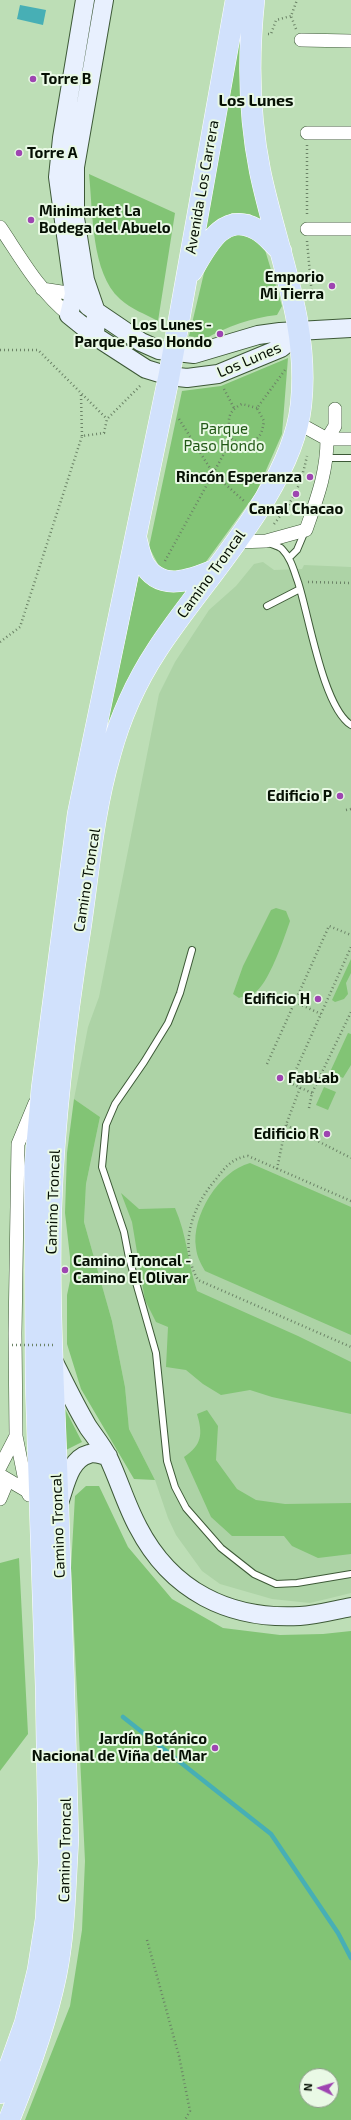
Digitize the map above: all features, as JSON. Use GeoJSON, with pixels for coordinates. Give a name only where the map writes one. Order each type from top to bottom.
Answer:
{"type":"FeatureCollection","features":[{"type":"Feature","properties":{"kind":"main road","name":"Avenida Los Carrera"},"geometry":{"type":"LineString","coordinates":[[174,352],[236,0]]}},
{"type":"Feature","properties":{"kind":"main road"},"geometry":{"type":"LineString","coordinates":[[254,0],[250,64],[255,144],[261,177],[282,252],[301,332]]}},
{"type":"Feature","properties":{"kind":"main road"},"geometry":{"type":"LineString","coordinates":[[185,283],[212,238],[218,232],[232,225],[256,228],[282,252]]}},
{"type":"Feature","properties":{"kind":"main road","name":"Camino Troncal"},"geometry":{"type":"LineString","coordinates":[[0,2093],[25,2023],[38,1970],[46,1919],[49,1863],[46,1686],[53,1352],[51,1213],[56,1125],[65,1024],[102,786],[119,727],[143,674],[173,627],[236,542],[273,484],[288,453],[298,423],[302,384],[301,332]]}},
{"type":"Feature","properties":{"kind":"main road","name":"Camino Troncal"},"geometry":{"type":"LineString","coordinates":[[9,2120],[22,2089],[40,2036],[56,1975],[64,1919],[68,1840],[49,1510],[36,1384],[35,1167],[42,1088],[78,814],[136,538],[162,374],[174,352]]}},
{"type":"Feature","properties":{"kind":"main road"},"geometry":{"type":"LineString","coordinates":[[136,538],[143,562],[148,569],[164,580],[174,582],[190,581],[215,570]]}},
{"type":"Feature","properties":{"kind":"street"},"geometry":{"type":"LineString","coordinates":[[69,315],[74,294],[58,177],[62,138],[85,0]]}},
{"type":"Feature","properties":{"kind":"street"},"geometry":{"type":"LineString","coordinates":[[95,336],[96,312],[85,280],[75,218],[75,167],[104,0]]}},
{"type":"Feature","properties":{"kind":"street"},"geometry":{"type":"LineString","coordinates":[[301,40],[351,41]]}},
{"type":"Feature","properties":{"kind":"street"},"geometry":{"type":"LineString","coordinates":[[307,133],[351,133]]}},
{"type":"Feature","properties":{"kind":"street"},"geometry":{"type":"LineString","coordinates":[[0,227],[42,289],[53,302],[95,336],[146,369],[162,374]]}},
{"type":"Feature","properties":{"kind":"street"},"geometry":{"type":"LineString","coordinates":[[307,229],[351,229]]}},
{"type":"Feature","properties":{"kind":"street"},"geometry":{"type":"LineString","coordinates":[[42,289],[74,294]]}},
{"type":"Feature","properties":{"kind":"street","name":"Los Lunes"},"geometry":{"type":"LineString","coordinates":[[74,294],[96,312],[141,342],[159,350],[174,352],[200,354],[258,335],[280,332],[351,328]]}},
{"type":"Feature","properties":{"kind":"street","name":"Los Lunes"},"geometry":{"type":"LineString","coordinates":[[162,374],[187,378],[218,374],[282,348],[301,332]]}},
{"type":"Feature","properties":{"kind":"street"},"geometry":{"type":"LineString","coordinates":[[236,542],[263,542],[306,530],[318,496],[327,458],[327,439],[335,426],[335,409]]}},
{"type":"Feature","properties":{"kind":"street"},"geometry":{"type":"LineString","coordinates":[[298,423],[327,439],[351,439]]}},
{"type":"Feature","properties":{"kind":"street","name":"Camino Troncal"},"geometry":{"type":"LineString","coordinates":[[27,1491],[16,1436],[15,1333],[18,1144],[42,1088]]}},
{"type":"Feature","properties":{"kind":"street"},"geometry":{"type":"LineString","coordinates":[[53,1352],[88,1427],[108,1456],[138,1527],[154,1553],[168,1571],[208,1601],[233,1610],[265,1616],[301,1616],[351,1607]]}},
{"type":"Feature","properties":{"kind":"street","name":"Camino Troncal"},"geometry":{"type":"LineString","coordinates":[[0,1467],[16,1436]]}},
{"type":"Feature","properties":{"kind":"street"},"geometry":{"type":"LineString","coordinates":[[0,1499],[4,1478],[27,1491],[49,1510],[72,1466],[79,1458],[90,1453],[108,1456]]}},
{"type":"Feature","properties":{"kind":"lane"},"geometry":{"type":"LineString","coordinates":[[327,458],[351,458]]}},
{"type":"Feature","properties":{"kind":"lane"},"geometry":{"type":"LineString","coordinates":[[289,558],[296,550],[306,530]]}},
{"type":"Feature","properties":{"kind":"lane"},"geometry":{"type":"LineString","coordinates":[[263,542],[282,548],[289,558],[300,589],[319,661],[333,701],[339,712],[351,725]]}},
{"type":"Feature","properties":{"kind":"lane"},"geometry":{"type":"LineString","coordinates":[[267,606],[300,589]]}},
{"type":"Feature","properties":{"kind":"lane"},"geometry":{"type":"LineString","coordinates":[[192,950],[180,994],[168,1023],[144,1062],[126,1085],[115,1104],[106,1125],[102,1167],[124,1232],[129,1258],[156,1353],[167,1461],[175,1487],[186,1508],[220,1548],[254,1574],[276,1584],[298,1583],[351,1574]]}},
{"type":"Feature","properties":{"kind":"path"},"geometry":{"type":"LineString","coordinates":[[297,0],[291,16],[301,40]]}},
{"type":"Feature","properties":{"kind":"path"},"geometry":{"type":"LineString","coordinates":[[271,34],[276,20],[291,16]]}},
{"type":"Feature","properties":{"kind":"path"},"geometry":{"type":"LineString","coordinates":[[307,133],[307,229],[312,299]]}},
{"type":"Feature","properties":{"kind":"path"},"geometry":{"type":"LineString","coordinates":[[257,408],[292,359],[282,348]]}},
{"type":"Feature","properties":{"kind":"path"},"geometry":{"type":"LineString","coordinates":[[0,350],[38,350],[107,419]]}},
{"type":"Feature","properties":{"kind":"path"},"geometry":{"type":"LineString","coordinates":[[82,436],[104,433],[107,419],[162,374]]}},
{"type":"Feature","properties":{"kind":"path"},"geometry":{"type":"LineString","coordinates":[[221,383],[234,408]]}},
{"type":"Feature","properties":{"kind":"path"},"geometry":{"type":"LineString","coordinates":[[0,642],[20,627],[82,436],[81,394]]}},
{"type":"Feature","properties":{"kind":"path"},"geometry":{"type":"LineString","coordinates":[[163,565],[232,439],[229,418],[234,408],[242,404],[257,408],[264,421],[262,435],[254,441],[241,444],[232,439]]}},
{"type":"Feature","properties":{"kind":"path"},"geometry":{"type":"LineString","coordinates":[[177,427],[180,412]]}},
{"type":"Feature","properties":{"kind":"path"},"geometry":{"type":"LineString","coordinates":[[178,419],[213,473],[245,502]]}},
{"type":"Feature","properties":{"kind":"path"},"geometry":{"type":"LineString","coordinates":[[263,542],[291,503]]}},
{"type":"Feature","properties":{"kind":"path"},"geometry":{"type":"LineString","coordinates":[[306,582],[351,583]]}},
{"type":"Feature","properties":{"kind":"path"},"geometry":{"type":"LineString","coordinates":[[346,810],[351,809]]}},
{"type":"Feature","properties":{"kind":"path"},"geometry":{"type":"LineString","coordinates":[[267,1064],[329,926],[351,935]]}},
{"type":"Feature","properties":{"kind":"path"},"geometry":{"type":"LineString","coordinates":[[312,1093],[290,1083],[351,947]]}},
{"type":"Feature","properties":{"kind":"path"},"geometry":{"type":"LineString","coordinates":[[295,1002],[321,1014]]}},
{"type":"Feature","properties":{"kind":"path"},"geometry":{"type":"LineString","coordinates":[[309,1108],[312,1093],[351,1012]]}},
{"type":"Feature","properties":{"kind":"path"},"geometry":{"type":"LineString","coordinates":[[277,1169],[286,1125],[300,1088]]}},
{"type":"Feature","properties":{"kind":"path"},"geometry":{"type":"LineString","coordinates":[[286,1125],[351,1158]]}},
{"type":"Feature","properties":{"kind":"path"},"geometry":{"type":"LineString","coordinates":[[351,1201],[248,1156],[241,1157],[230,1162],[210,1185],[199,1202],[191,1223],[189,1252],[193,1271],[198,1280],[351,1347]]}},
{"type":"Feature","properties":{"kind":"path"},"geometry":{"type":"LineString","coordinates":[[12,1345],[53,1352]]}},
{"type":"Feature","properties":{"kind":"path"},"geometry":{"type":"LineString","coordinates":[[147,1940],[179,2056],[190,2111],[185,2120]]}},
{"type":"Feature","properties":{"kind":"shaded area"},"geometry":{"type":"Polygon","coordinates":[[[263,562],[274,570],[302,569],[304,565],[351,567],[351,1593],[310,1603],[272,1599],[220,1584],[202,1571],[176,1535],[168,1518],[155,1480],[129,1429],[125,1387],[112,1321],[84,1222],[86,1184],[100,1117],[74,1099],[88,1027],[99,997],[159,694],[175,662],[209,610],[236,586],[254,564],[263,562]]]}},
{"type":"Feature","properties":{"kind":"green space"},"geometry":{"type":"Polygon","coordinates":[[[244,7],[265,228],[250,214],[232,213],[204,231],[244,7]]]}},
{"type":"Feature","properties":{"kind":"green space"},"geometry":{"type":"Polygon","coordinates":[[[89,174],[175,213],[158,321],[124,303],[111,288],[103,274],[95,241],[89,174]]]}},
{"type":"Feature","properties":{"kind":"green space"},"geometry":{"type":"Polygon","coordinates":[[[233,233],[246,233],[262,240],[282,306],[277,315],[240,323],[205,339],[189,336],[204,273],[216,243],[233,233]]]}},
{"type":"Feature","properties":{"kind":"green space","name":"Parque Paso Hondo"},"geometry":{"type":"Polygon","coordinates":[[[288,358],[282,434],[256,493],[205,563],[177,573],[160,568],[149,547],[182,391],[221,386],[288,358]]]}},
{"type":"Feature","properties":{"kind":"green space"},"geometry":{"type":"Polygon","coordinates":[[[139,574],[192,589],[140,659],[107,724],[139,574]]]}},
{"type":"Feature","properties":{"kind":"green space"},"geometry":{"type":"Polygon","coordinates":[[[276,908],[286,911],[290,921],[280,949],[265,981],[259,989],[252,994],[239,998],[233,994],[243,966],[271,910],[276,908]]]}},
{"type":"Feature","properties":{"kind":"green space"},"geometry":{"type":"Polygon","coordinates":[[[351,959],[351,973],[346,983],[348,994],[344,999],[335,1002],[332,1000],[351,959]]]}},
{"type":"Feature","properties":{"kind":"green space"},"geometry":{"type":"Polygon","coordinates":[[[348,1033],[351,1034],[351,1065],[343,1078],[330,1072],[348,1033]]]}},
{"type":"Feature","properties":{"kind":"green space"},"geometry":{"type":"Polygon","coordinates":[[[324,1087],[336,1092],[328,1110],[316,1105],[324,1087]]]}},
{"type":"Feature","properties":{"kind":"green space"},"geometry":{"type":"Polygon","coordinates":[[[74,1099],[100,1117],[86,1184],[84,1222],[112,1321],[125,1387],[129,1429],[155,1480],[134,1479],[81,1389],[67,1344],[67,1295],[70,1281],[70,1257],[65,1213],[67,1153],[74,1099]]]}},
{"type":"Feature","properties":{"kind":"green space"},"geometry":{"type":"Polygon","coordinates":[[[250,1163],[351,1207],[351,1335],[205,1271],[198,1257],[196,1248],[198,1222],[203,1209],[218,1185],[228,1175],[250,1163]]]}},
{"type":"Feature","properties":{"kind":"green space"},"geometry":{"type":"Polygon","coordinates":[[[121,1193],[139,1209],[175,1208],[185,1239],[197,1291],[298,1336],[351,1362],[351,1414],[272,1397],[250,1390],[221,1395],[203,1384],[186,1370],[166,1367],[168,1327],[156,1322],[145,1300],[132,1222],[121,1193]]]}},
{"type":"Feature","properties":{"kind":"green space"},"geometry":{"type":"Polygon","coordinates":[[[64,1407],[82,1442],[66,1450],[64,1407]]]}},
{"type":"Feature","properties":{"kind":"green space"},"geometry":{"type":"Polygon","coordinates":[[[207,1410],[218,1426],[216,1460],[237,1489],[256,1500],[285,1504],[351,1503],[351,1554],[318,1558],[292,1546],[284,1536],[232,1536],[211,1517],[184,1457],[190,1453],[200,1438],[200,1427],[197,1414],[207,1410]]]}},
{"type":"Feature","properties":{"kind":"green space","name":"Jardín Botánico Nacional de Viña del Mar"},"geometry":{"type":"Polygon","coordinates":[[[86,1486],[99,1486],[128,1547],[172,1599],[223,1628],[280,1635],[323,1634],[351,1631],[351,2120],[25,2120],[70,2006],[82,1930],[85,1861],[71,1568],[75,1496],[86,1486]]]}},
{"type":"Feature","properties":{"kind":"green space"},"geometry":{"type":"Polygon","coordinates":[[[19,1558],[28,1734],[0,1771],[0,1563],[19,1558]]]}},
{"type":"Feature","properties":{"kind":"water"},"geometry":{"type":"Polygon","coordinates":[[[20,5],[46,10],[43,25],[17,19],[20,5]]]}},
{"type":"Feature","properties":{"kind":"waterway"},"geometry":{"type":"LineString","coordinates":[[123,1717],[271,1834],[338,1933],[351,1958]]}},
{"type":"Feature","properties":{"kind":"place","name":"Torre B"},"geometry":{"type":"Point","coordinates":[33,79]}},
{"type":"Feature","properties":{"kind":"place","name":"Torre A"},"geometry":{"type":"Point","coordinates":[19,153]}},
{"type":"Feature","properties":{"kind":"place","name":"Minimarket La Bodega del Abuelo"},"geometry":{"type":"Point","coordinates":[31,220]}},
{"type":"Feature","properties":{"kind":"place","name":"Emporio Mi Tierra"},"geometry":{"type":"Point","coordinates":[332,286]}},
{"type":"Feature","properties":{"kind":"place","name":"Los Lunes - Parque Paso Hondo"},"geometry":{"type":"Point","coordinates":[220,334]}},
{"type":"Feature","properties":{"kind":"place","name":"Rincón Esperanza"},"geometry":{"type":"Point","coordinates":[310,477]}},
{"type":"Feature","properties":{"kind":"place","name":"Canal Chacao"},"geometry":{"type":"Point","coordinates":[296,494]}},
{"type":"Feature","properties":{"kind":"place","name":"Edificio P"},"geometry":{"type":"Point","coordinates":[340,796]}},
{"type":"Feature","properties":{"kind":"place","name":"Edificio H"},"geometry":{"type":"Point","coordinates":[318,999]}},
{"type":"Feature","properties":{"kind":"place","name":"FabLab"},"geometry":{"type":"Point","coordinates":[280,1078]}},
{"type":"Feature","properties":{"kind":"place","name":"Edificio R"},"geometry":{"type":"Point","coordinates":[327,1134]}},
{"type":"Feature","properties":{"kind":"place","name":"Camino Troncal - Camino El Olivar"},"geometry":{"type":"Point","coordinates":[65,1270]}},
{"type":"Feature","properties":{"kind":"place","name":"Jardín Botánico Nacional de Viña del Mar"},"geometry":{"type":"Point","coordinates":[215,1748]}},
{"type":"Feature","properties":{"kind":"district","name":"Los Lunes"},"geometry":{"type":"Point","coordinates":[256,101]}}]}
